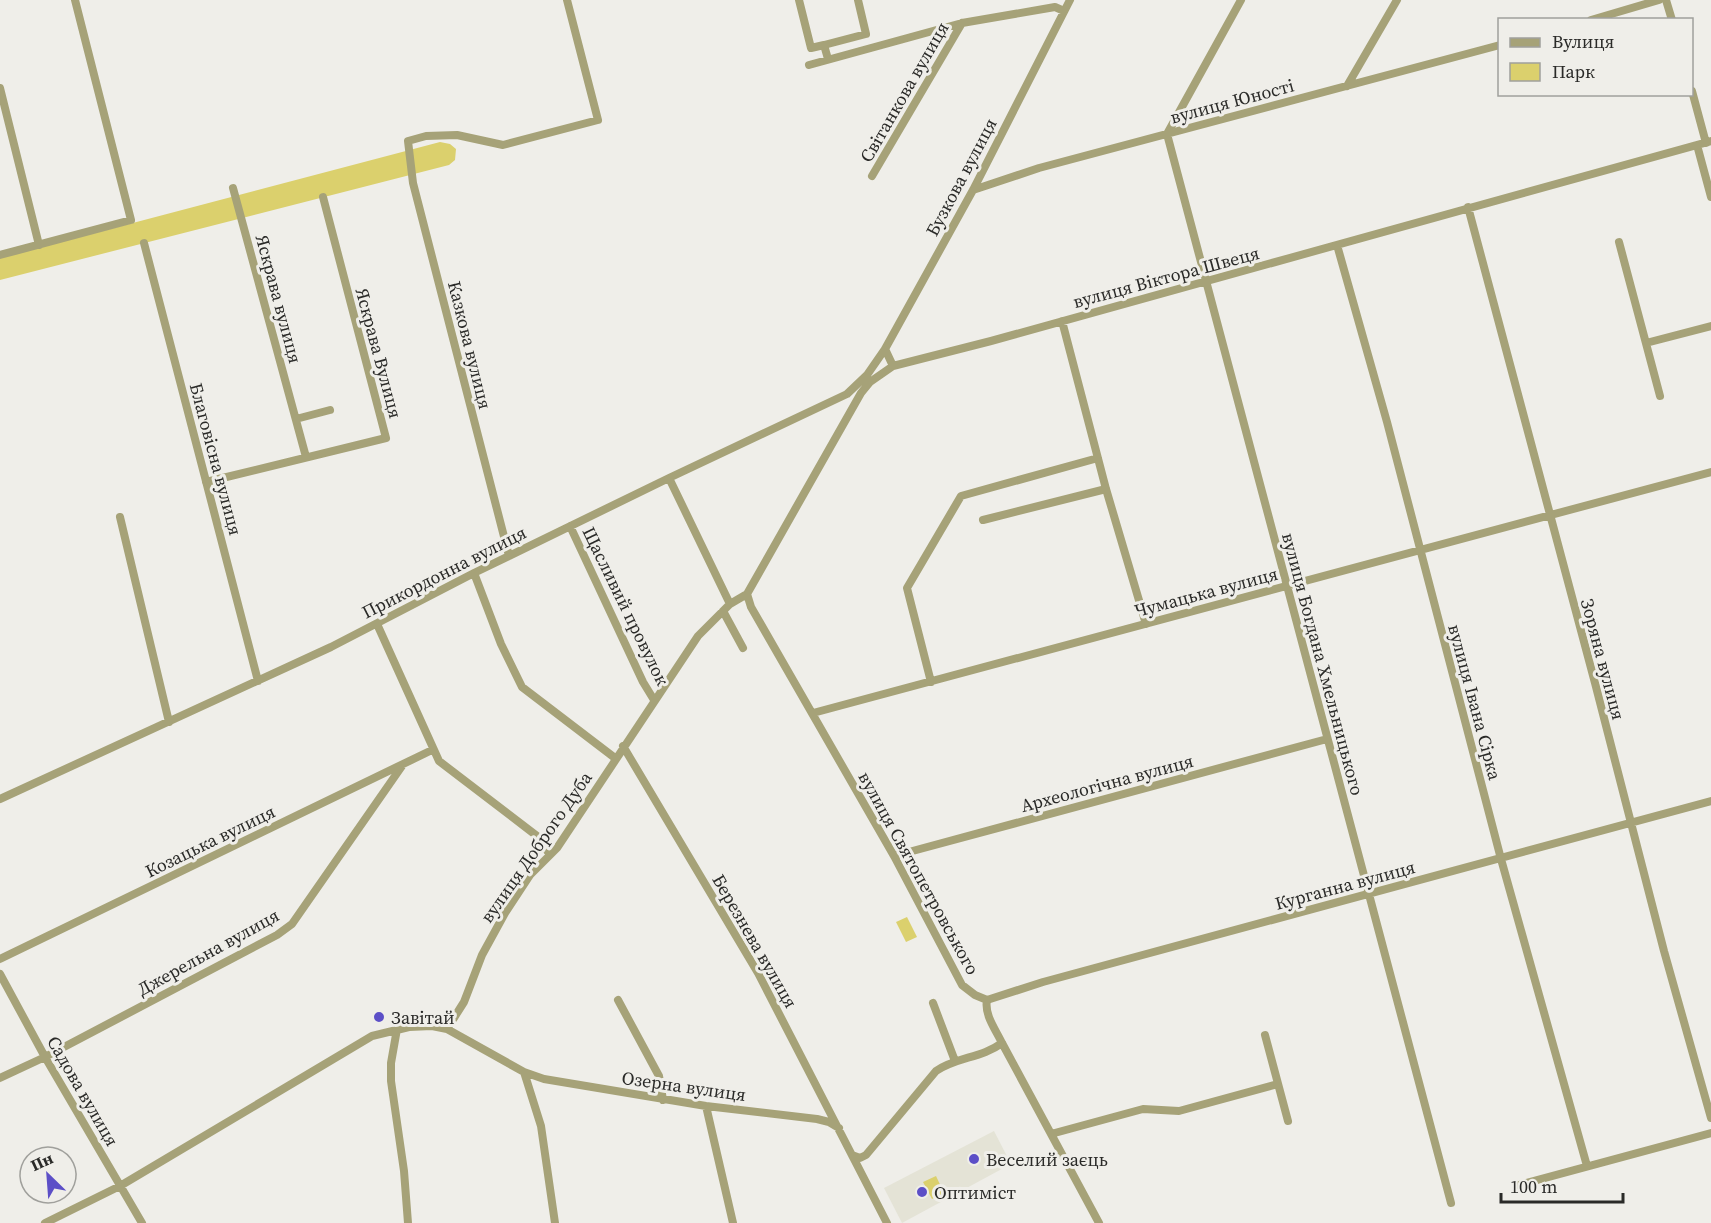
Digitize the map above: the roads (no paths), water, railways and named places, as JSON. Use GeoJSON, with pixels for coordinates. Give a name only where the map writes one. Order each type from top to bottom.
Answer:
{"type":"FeatureCollection","features":[{"type":"Feature","properties":{"kind":"street"},"geometry":{"type":"LineString","coordinates":[[0,255],[131,220],[75,0]]}},
{"type":"Feature","properties":{"kind":"street","name":"Казкова вулиця"},"geometry":{"type":"LineString","coordinates":[[509,556],[413,183],[408,141],[426,136],[457,135],[503,145],[598,120],[567,0]]}},
{"type":"Feature","properties":{"kind":"street"},"geometry":{"type":"LineString","coordinates":[[799,0],[812,48],[866,34],[858,0]]}},
{"type":"Feature","properties":{"kind":"street","name":"Бузкова вулиця"},"geometry":{"type":"LineString","coordinates":[[885,349],[973,190],[1070,0]]}},
{"type":"Feature","properties":{"kind":"street"},"geometry":{"type":"LineString","coordinates":[[1167,134],[1241,0]]}},
{"type":"Feature","properties":{"kind":"street"},"geometry":{"type":"LineString","coordinates":[[1347,86],[1397,0]]}},
{"type":"Feature","properties":{"kind":"street"},"geometry":{"type":"LineString","coordinates":[[1598,18],[1659,0]]}},
{"type":"Feature","properties":{"kind":"street"},"geometry":{"type":"LineString","coordinates":[[1666,0],[1671,18]]}},
{"type":"Feature","properties":{"kind":"street","name":"Світанкова вулиця"},"geometry":{"type":"LineString","coordinates":[[809,65],[962,23],[1055,7],[1064,10]]}},
{"type":"Feature","properties":{"kind":"street","name":"Світанкова вулиця"},"geometry":{"type":"LineString","coordinates":[[872,176],[962,23]]}},
{"type":"Feature","properties":{"kind":"street"},"geometry":{"type":"LineString","coordinates":[[824,45],[828,59]]}},
{"type":"Feature","properties":{"kind":"street","name":"вулиця Юності"},"geometry":{"type":"LineString","coordinates":[[973,190],[1039,168],[1498,46]]}},
{"type":"Feature","properties":{"kind":"street"},"geometry":{"type":"LineString","coordinates":[[0,88],[39,245]]}},
{"type":"Feature","properties":{"kind":"street"},"geometry":{"type":"LineString","coordinates":[[1693,95],[1705,143],[1711,197]]}},
{"type":"Feature","properties":{"kind":"street","name":"вулиця Богдана Хмельницького"},"geometry":{"type":"LineString","coordinates":[[1167,134],[1451,1203]]}},
{"type":"Feature","properties":{"kind":"street","name":"вулиця Віктора Швеця"},"geometry":{"type":"LineString","coordinates":[[747,594],[861,393],[870,382],[894,366],[1705,143]]}},
{"type":"Feature","properties":{"kind":"street","name":"Яскрава вулиця"},"geometry":{"type":"LineString","coordinates":[[233,188],[306,457]]}},
{"type":"Feature","properties":{"kind":"street","name":"Яскрава Вулиця"},"geometry":{"type":"LineString","coordinates":[[306,457],[386,438],[323,197]]}},
{"type":"Feature","properties":{"kind":"street","name":"Зоряна вулиця"},"geometry":{"type":"LineString","coordinates":[[1467,207],[1664,951],[1711,1118]]}},
{"type":"Feature","properties":{"kind":"street"},"geometry":{"type":"LineString","coordinates":[[1619,242],[1660,396]]}},
{"type":"Feature","properties":{"kind":"street","name":"Благовісна вулиця"},"geometry":{"type":"LineString","coordinates":[[144,243],[258,681]]}},
{"type":"Feature","properties":{"kind":"street","name":"вулиця Івана Сірка"},"geometry":{"type":"LineString","coordinates":[[1337,245],[1501,859],[1587,1166]]}},
{"type":"Feature","properties":{"kind":"street"},"geometry":{"type":"LineString","coordinates":[[1062,321],[1106,489],[1146,624]]}},
{"type":"Feature","properties":{"kind":"street"},"geometry":{"type":"LineString","coordinates":[[1646,343],[1711,326]]}},
{"type":"Feature","properties":{"kind":"street"},"geometry":{"type":"LineString","coordinates":[[885,349],[894,366]]}},
{"type":"Feature","properties":{"kind":"street","name":"Прикордонна вулиця"},"geometry":{"type":"LineString","coordinates":[[0,799],[258,681],[377,624],[570,526],[847,394],[867,375],[885,349]]}},
{"type":"Feature","properties":{"kind":"street"},"geometry":{"type":"LineString","coordinates":[[296,419],[330,410]]}},
{"type":"Feature","properties":{"kind":"street"},"geometry":{"type":"LineString","coordinates":[[206,482],[306,457]]}},
{"type":"Feature","properties":{"kind":"street"},"geometry":{"type":"LineString","coordinates":[[931,682],[907,588],[961,496],[1098,458]]}},
{"type":"Feature","properties":{"kind":"street","name":"Чумацька вулиця"},"geometry":{"type":"LineString","coordinates":[[813,713],[1711,472]]}},
{"type":"Feature","properties":{"kind":"street"},"geometry":{"type":"LineString","coordinates":[[669,478],[730,604]]}},
{"type":"Feature","properties":{"kind":"street"},"geometry":{"type":"LineString","coordinates":[[983,520],[1106,489]]}},
{"type":"Feature","properties":{"kind":"street"},"geometry":{"type":"LineString","coordinates":[[120,517],[169,722]]}},
{"type":"Feature","properties":{"kind":"street","name":"Щасливий провулок"},"geometry":{"type":"LineString","coordinates":[[570,526],[643,682],[654,700]]}},
{"type":"Feature","properties":{"kind":"street"},"geometry":{"type":"LineString","coordinates":[[474,573],[501,644],[522,687],[615,758]]}},
{"type":"Feature","properties":{"kind":"street","name":"вулиця Доброго Дуба"},"geometry":{"type":"LineString","coordinates":[[447,1029],[464,1002],[482,955],[530,874],[556,848],[698,636],[730,604],[747,594]]}},
{"type":"Feature","properties":{"kind":"street","name":"вулиця Святопетровського"},"geometry":{"type":"LineString","coordinates":[[747,594],[752,607],[894,856],[962,985],[975,995],[987,1000]]}},
{"type":"Feature","properties":{"kind":"street"},"geometry":{"type":"LineString","coordinates":[[723,612],[743,648]]}},
{"type":"Feature","properties":{"kind":"street"},"geometry":{"type":"LineString","coordinates":[[377,624],[432,750],[444,766],[537,836],[550,855]]}},
{"type":"Feature","properties":{"kind":"street","name":"Археологічна вулиця"},"geometry":{"type":"LineString","coordinates":[[894,856],[1327,739]]}},
{"type":"Feature","properties":{"kind":"street","name":"Березнева вулиця"},"geometry":{"type":"LineString","coordinates":[[623,746],[758,973],[887,1223]]}},
{"type":"Feature","properties":{"kind":"street","name":"Козацька вулиця"},"geometry":{"type":"LineString","coordinates":[[0,959],[432,750]]}},
{"type":"Feature","properties":{"kind":"street","name":"Джерельна вулиця"},"geometry":{"type":"LineString","coordinates":[[0,1078],[45,1057],[277,935],[292,924],[402,766]]}},
{"type":"Feature","properties":{"kind":"street","name":"Курганна вулиця"},"geometry":{"type":"LineString","coordinates":[[987,1000],[1053,979],[1711,801]]}},
{"type":"Feature","properties":{"kind":"street","name":"Садова вулиця"},"geometry":{"type":"LineString","coordinates":[[0,974],[45,1057],[142,1223]]}},
{"type":"Feature","properties":{"kind":"street"},"geometry":{"type":"LineString","coordinates":[[618,1000],[659,1076],[663,1100]]}},
{"type":"Feature","properties":{"kind":"street"},"geometry":{"type":"LineString","coordinates":[[987,1000],[988,1014],[1002,1043],[1099,1223]]}},
{"type":"Feature","properties":{"kind":"street"},"geometry":{"type":"LineString","coordinates":[[933,1003],[955,1061]]}},
{"type":"Feature","properties":{"kind":"street"},"geometry":{"type":"LineString","coordinates":[[45,1223],[120,1186],[372,1036],[397,1029],[432,1026],[447,1029]]}},
{"type":"Feature","properties":{"kind":"street"},"geometry":{"type":"LineString","coordinates":[[397,1029],[391,1063],[392,1081],[404,1171],[408,1223]]}},
{"type":"Feature","properties":{"kind":"street","name":"Озерна вулиця"},"geometry":{"type":"LineString","coordinates":[[447,1029],[524,1072],[564,1084],[705,1106],[817,1119],[839,1128]]}},
{"type":"Feature","properties":{"kind":"street"},"geometry":{"type":"LineString","coordinates":[[1265,1035],[1288,1121]]}},
{"type":"Feature","properties":{"kind":"street"},"geometry":{"type":"LineString","coordinates":[[852,1155],[860,1158],[866,1155],[936,1071],[945,1064],[988,1052],[1002,1043]]}},
{"type":"Feature","properties":{"kind":"street"},"geometry":{"type":"LineString","coordinates":[[524,1072],[540,1126],[555,1223]]}},
{"type":"Feature","properties":{"kind":"street"},"geometry":{"type":"LineString","coordinates":[[1051,1134],[1143,1109],[1179,1111],[1278,1084]]}},
{"type":"Feature","properties":{"kind":"street"},"geometry":{"type":"LineString","coordinates":[[705,1106],[733,1223]]}},
{"type":"Feature","properties":{"kind":"street"},"geometry":{"type":"LineString","coordinates":[[1519,1185],[1711,1133]]}},
{"type":"Feature","properties":{"kind":"place","name":"Завітай"},"geometry":{"type":"Point","coordinates":[379,1017]}},
{"type":"Feature","properties":{"kind":"place","name":"Веселий заєць"},"geometry":{"type":"Point","coordinates":[974,1159]}},
{"type":"Feature","properties":{"kind":"place","name":"Оптиміст"},"geometry":{"type":"Point","coordinates":[922,1192]}}]}
